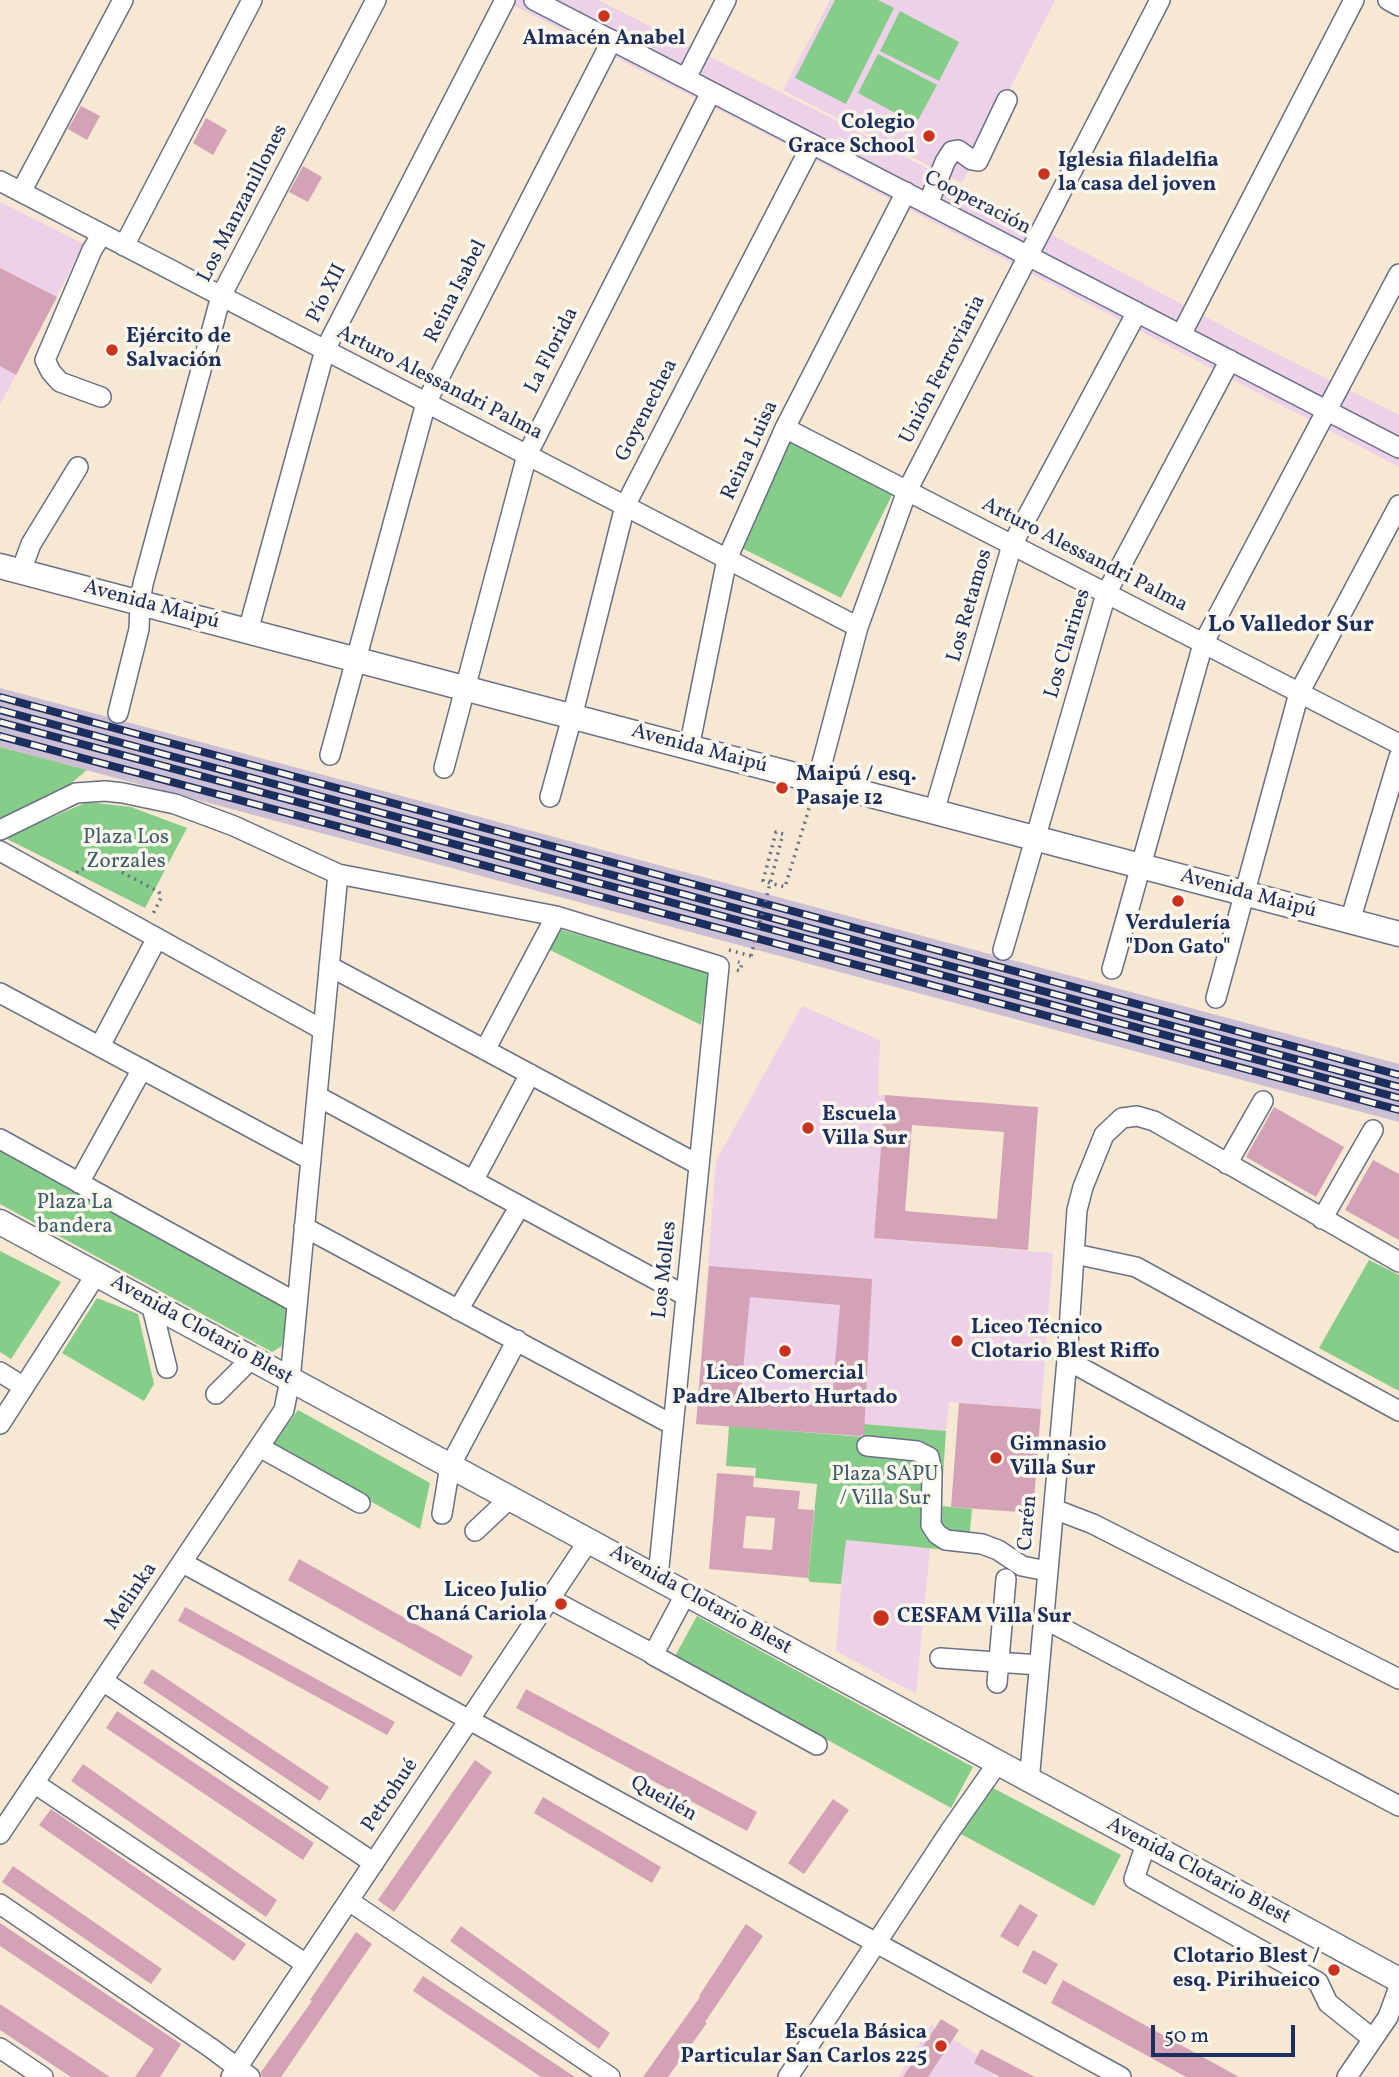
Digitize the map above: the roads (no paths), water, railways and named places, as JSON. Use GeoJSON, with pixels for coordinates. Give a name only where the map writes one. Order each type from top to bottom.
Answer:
{"type":"FeatureCollection","features":[{"type":"Feature","properties":{"kind":"main road","name":"Avenida Maipú"},"geometry":{"type":"LineString","coordinates":[[10,568],[689,748],[815,789],[934,812],[1399,934]]}},
{"type":"Feature","properties":{"kind":"main road","name":"Avenida Clotario Blest"},"geometry":{"type":"LineString","coordinates":[[0,1222],[659,1577],[1029,1782],[1399,1980]]}},
{"type":"Feature","properties":{"kind":"street"},"geometry":{"type":"LineString","coordinates":[[21,192],[123,0]]}},
{"type":"Feature","properties":{"kind":"street"},"geometry":{"type":"LineString","coordinates":[[124,246],[252,0]]}},
{"type":"Feature","properties":{"kind":"street","name":"Los Manzanillones"},"geometry":{"type":"LineString","coordinates":[[118,713],[139,629],[140,603],[221,296],[376,0]]}},
{"type":"Feature","properties":{"kind":"street","name":"Pío XII"},"geometry":{"type":"LineString","coordinates":[[248,631],[325,350],[505,0]]}},
{"type":"Feature","properties":{"kind":"street","name":"Cooperación"},"geometry":{"type":"LineString","coordinates":[[534,0],[1399,448]]}},
{"type":"Feature","properties":{"kind":"street"},"geometry":{"type":"LineString","coordinates":[[686,78],[726,0]]}},
{"type":"Feature","properties":{"kind":"street","name":"Unión Ferroviaria"},"geometry":{"type":"LineString","coordinates":[[815,789],[858,627],[908,491],[1160,0]]}},
{"type":"Feature","properties":{"kind":"street"},"geometry":{"type":"LineString","coordinates":[[1181,335],[1354,0]]}},
{"type":"Feature","properties":{"kind":"street"},"geometry":{"type":"LineString","coordinates":[[1388,0],[1399,6]]}},
{"type":"Feature","properties":{"kind":"street","name":"Reina Isabel"},"geometry":{"type":"LineString","coordinates":[[330,755],[426,403],[612,40]]}},
{"type":"Feature","properties":{"kind":"street","name":"La Florida"},"geometry":{"type":"LineString","coordinates":[[444,768],[527,455],[711,92]]}},
{"type":"Feature","properties":{"kind":"street"},"geometry":{"type":"LineString","coordinates":[[928,204],[952,151],[958,150],[978,161],[1007,100]]}},
{"type":"Feature","properties":{"kind":"street","name":"Goyenechea"},"geometry":{"type":"LineString","coordinates":[[550,797],[625,506],[812,144]]}},
{"type":"Feature","properties":{"kind":"street","name":"Arturo Alessandri Palma"},"geometry":{"type":"LineString","coordinates":[[0,181],[858,627]]}},
{"type":"Feature","properties":{"kind":"street","name":"Reina Luisa"},"geometry":{"type":"LineString","coordinates":[[689,748],[727,559],[785,428],[906,192]]}},
{"type":"Feature","properties":{"kind":"street"},"geometry":{"type":"LineString","coordinates":[[101,397],[60,382],[51,372],[46,360],[92,250],[102,234]]}},
{"type":"Feature","properties":{"kind":"street"},"geometry":{"type":"LineString","coordinates":[[1112,968],[1203,644],[1399,274]]}},
{"type":"Feature","properties":{"kind":"street","name":"Los Retamos"},"geometry":{"type":"LineString","coordinates":[[934,812],[1013,545],[1137,312]]}},
{"type":"Feature","properties":{"kind":"street","name":"Los Clarines"},"geometry":{"type":"LineString","coordinates":[[1003,950],[1106,594],[1230,360]]}},
{"type":"Feature","properties":{"kind":"street","name":"Arturo Alessandri Palma"},"geometry":{"type":"LineString","coordinates":[[785,428],[1399,744]]}},
{"type":"Feature","properties":{"kind":"street"},"geometry":{"type":"LineString","coordinates":[[10,568],[31,544],[78,467]]}},
{"type":"Feature","properties":{"kind":"street"},"geometry":{"type":"LineString","coordinates":[[1216,999],[1300,693],[1399,505]]}},
{"type":"Feature","properties":{"kind":"street"},"geometry":{"type":"LineString","coordinates":[[1350,921],[1399,757]]}},
{"type":"Feature","properties":{"kind":"street"},"geometry":{"type":"LineString","coordinates":[[0,830],[76,793],[99,791],[176,804],[234,826],[338,874],[556,916],[485,1050]]}},
{"type":"Feature","properties":{"kind":"street"},"geometry":{"type":"LineString","coordinates":[[0,851],[323,1030]]}},
{"type":"Feature","properties":{"kind":"street","name":"Melinka"},"geometry":{"type":"LineString","coordinates":[[0,1834],[284,1410],[290,1380],[338,874]]}},
{"type":"Feature","properties":{"kind":"street","name":"Los Molles"},"geometry":{"type":"LineString","coordinates":[[556,916],[719,966],[659,1577]]}},
{"type":"Feature","properties":{"kind":"street"},"geometry":{"type":"LineString","coordinates":[[100,1046],[151,935]]}},
{"type":"Feature","properties":{"kind":"street"},"geometry":{"type":"LineString","coordinates":[[329,966],[699,1165]]}},
{"type":"Feature","properties":{"kind":"street"},"geometry":{"type":"LineString","coordinates":[[0,993],[311,1160]]}},
{"type":"Feature","properties":{"kind":"street"},"geometry":{"type":"LineString","coordinates":[[79,1183],[142,1069]]}},
{"type":"Feature","properties":{"kind":"street"},"geometry":{"type":"LineString","coordinates":[[473,1181],[530,1074]]}},
{"type":"Feature","properties":{"kind":"street"},"geometry":{"type":"LineString","coordinates":[[317,1096],[686,1296]]}},
{"type":"Feature","properties":{"kind":"street"},"geometry":{"type":"LineString","coordinates":[[1227,1164],[1263,1101]]}},
{"type":"Feature","properties":{"kind":"street","name":"Carén"},"geometry":{"type":"LineString","coordinates":[[1029,1782],[1079,1198],[1104,1135],[1122,1118],[1137,1116],[1154,1121],[1399,1262]]}},
{"type":"Feature","properties":{"kind":"street"},"geometry":{"type":"LineString","coordinates":[[1322,1219],[1373,1130]]}},
{"type":"Feature","properties":{"kind":"street"},"geometry":{"type":"LineString","coordinates":[[0,1139],[297,1303]]}},
{"type":"Feature","properties":{"kind":"street"},"geometry":{"type":"LineString","coordinates":[[458,1310],[520,1206]]}},
{"type":"Feature","properties":{"kind":"street"},"geometry":{"type":"LineString","coordinates":[[304,1227],[673,1425]]}},
{"type":"Feature","properties":{"kind":"street"},"geometry":{"type":"LineString","coordinates":[[1075,1254],[1136,1266],[1399,1411]]}},
{"type":"Feature","properties":{"kind":"street"},"geometry":{"type":"LineString","coordinates":[[0,1424],[97,1273]]}},
{"type":"Feature","properties":{"kind":"street"},"geometry":{"type":"LineString","coordinates":[[151,1303],[167,1368]]}},
{"type":"Feature","properties":{"kind":"street"},"geometry":{"type":"LineString","coordinates":[[442,1514],[450,1465],[517,1340]]}},
{"type":"Feature","properties":{"kind":"street"},"geometry":{"type":"LineString","coordinates":[[216,1394],[251,1359]]}},
{"type":"Feature","properties":{"kind":"street"},"geometry":{"type":"LineString","coordinates":[[1067,1360],[1399,1542]]}},
{"type":"Feature","properties":{"kind":"street"},"geometry":{"type":"LineString","coordinates":[[0,1372],[24,1387]]}},
{"type":"Feature","properties":{"kind":"street"},"geometry":{"type":"LineString","coordinates":[[867,1446],[917,1451],[929,1457],[932,1472],[931,1525],[937,1534],[946,1540],[982,1544],[998,1550],[1022,1566],[1047,1571]]}},
{"type":"Feature","properties":{"kind":"street"},"geometry":{"type":"LineString","coordinates":[[261,1448],[360,1503]]}},
{"type":"Feature","properties":{"kind":"street"},"geometry":{"type":"LineString","coordinates":[[475,1531],[510,1498]]}},
{"type":"Feature","properties":{"kind":"street"},"geometry":{"type":"LineString","coordinates":[[1054,1509],[1093,1524],[1399,1679]]}},
{"type":"Feature","properties":{"kind":"street","name":"Petrohué"},"geometry":{"type":"LineString","coordinates":[[239,2074],[306,1964],[589,1540]]}},
{"type":"Feature","properties":{"kind":"street","name":"Queilén"},"geometry":{"type":"LineString","coordinates":[[183,1563],[1121,2077]]}},
{"type":"Feature","properties":{"kind":"street"},"geometry":{"type":"LineString","coordinates":[[997,1683],[1006,1579]]}},
{"type":"Feature","properties":{"kind":"street"},"geometry":{"type":"LineString","coordinates":[[653,1654],[686,1593]]}},
{"type":"Feature","properties":{"kind":"street"},"geometry":{"type":"LineString","coordinates":[[550,1600],[817,1745]]}},
{"type":"Feature","properties":{"kind":"street"},"geometry":{"type":"LineString","coordinates":[[1043,1618],[1399,1806]]}},
{"type":"Feature","properties":{"kind":"street"},"geometry":{"type":"LineString","coordinates":[[940,1658],[1039,1665]]}},
{"type":"Feature","properties":{"kind":"street"},"geometry":{"type":"LineString","coordinates":[[103,1681],[374,1863]]}},
{"type":"Feature","properties":{"kind":"street"},"geometry":{"type":"LineString","coordinates":[[788,2077],[950,1831],[998,1765]]}},
{"type":"Feature","properties":{"kind":"street"},"geometry":{"type":"LineString","coordinates":[[34,1783],[306,1964]]}},
{"type":"Feature","properties":{"kind":"street"},"geometry":{"type":"LineString","coordinates":[[1146,1844],[1134,1879],[1318,1982],[1328,2003],[1373,2039]]}},
{"type":"Feature","properties":{"kind":"street"},"geometry":{"type":"LineString","coordinates":[[349,1901],[610,2077]]}},
{"type":"Feature","properties":{"kind":"street"},"geometry":{"type":"LineString","coordinates":[[0,1903],[211,2048],[239,2074]]}},
{"type":"Feature","properties":{"kind":"street"},"geometry":{"type":"LineString","coordinates":[[1347,2077],[1388,2017],[1399,1987]]}},
{"type":"Feature","properties":{"kind":"street"},"geometry":{"type":"LineString","coordinates":[[0,2048],[43,2077]]}},
{"type":"Feature","properties":{"kind":"railway"},"geometry":{"type":"LineString","coordinates":[[0,697],[1399,1075]]}},
{"type":"Feature","properties":{"kind":"railway"},"geometry":{"type":"LineString","coordinates":[[0,710],[1399,1087]]}},
{"type":"Feature","properties":{"kind":"railway"},"geometry":{"type":"LineString","coordinates":[[0,722],[1399,1098]]}},
{"type":"Feature","properties":{"kind":"railway"},"geometry":{"type":"LineString","coordinates":[[0,736],[1399,1110]]}},
{"type":"Feature","properties":{"kind":"place","name":"Almacén Anabel"},"geometry":{"type":"Point","coordinates":[604,16]}},
{"type":"Feature","properties":{"kind":"place","name":"Colegio Grace School"},"geometry":{"type":"Point","coordinates":[929,136]}},
{"type":"Feature","properties":{"kind":"place","name":"Iglesia filadelfia la casa del joven"},"geometry":{"type":"Point","coordinates":[1044,174]}},
{"type":"Feature","properties":{"kind":"place","name":"Ejército de Salvación"},"geometry":{"type":"Point","coordinates":[112,350]}},
{"type":"Feature","properties":{"kind":"place","name":"Maipú / esq. Pasaje 12"},"geometry":{"type":"Point","coordinates":[782,788]}},
{"type":"Feature","properties":{"kind":"place","name":"Verdulería \"Don Gato\""},"geometry":{"type":"Point","coordinates":[1178,901]}},
{"type":"Feature","properties":{"kind":"place","name":"Escuela Villa Sur"},"geometry":{"type":"Point","coordinates":[808,1128]}},
{"type":"Feature","properties":{"kind":"place","name":"Liceo Técnico Clotario Blest Riffo"},"geometry":{"type":"Point","coordinates":[957,1341]}},
{"type":"Feature","properties":{"kind":"place","name":"Liceo Comercial Padre Alberto Hurtado"},"geometry":{"type":"Point","coordinates":[785,1351]}},
{"type":"Feature","properties":{"kind":"place","name":"Gimnasio Villa Sur"},"geometry":{"type":"Point","coordinates":[996,1458]}},
{"type":"Feature","properties":{"kind":"place","name":"Liceo Julio Chaná Cariola"},"geometry":{"type":"Point","coordinates":[561,1604]}},
{"type":"Feature","properties":{"kind":"place","name":"CESFAM Villa Sur"},"geometry":{"type":"Point","coordinates":[881,1618]}},
{"type":"Feature","properties":{"kind":"place","name":"Clotario Blest / esq. Pirihueico"},"geometry":{"type":"Point","coordinates":[1334,1970]}},
{"type":"Feature","properties":{"kind":"place","name":"Escuela Básica Particular San Carlos 225"},"geometry":{"type":"Point","coordinates":[941,2046]}},
{"type":"Feature","properties":{"kind":"district","name":"Lo Valledor Sur"},"geometry":{"type":"Point","coordinates":[1291,627]}},
{"type":"Feature","properties":{"kind":"park label","name":"Plaza Los Zorzales"},"geometry":{"type":"Point","coordinates":[126,851]}},
{"type":"Feature","properties":{"kind":"park label","name":"Plaza La bandera"},"geometry":{"type":"Point","coordinates":[75,1216]}},
{"type":"Feature","properties":{"kind":"park label","name":"Plaza SAPU / Villa Sur"},"geometry":{"type":"Point","coordinates":[885,1488]}}]}
